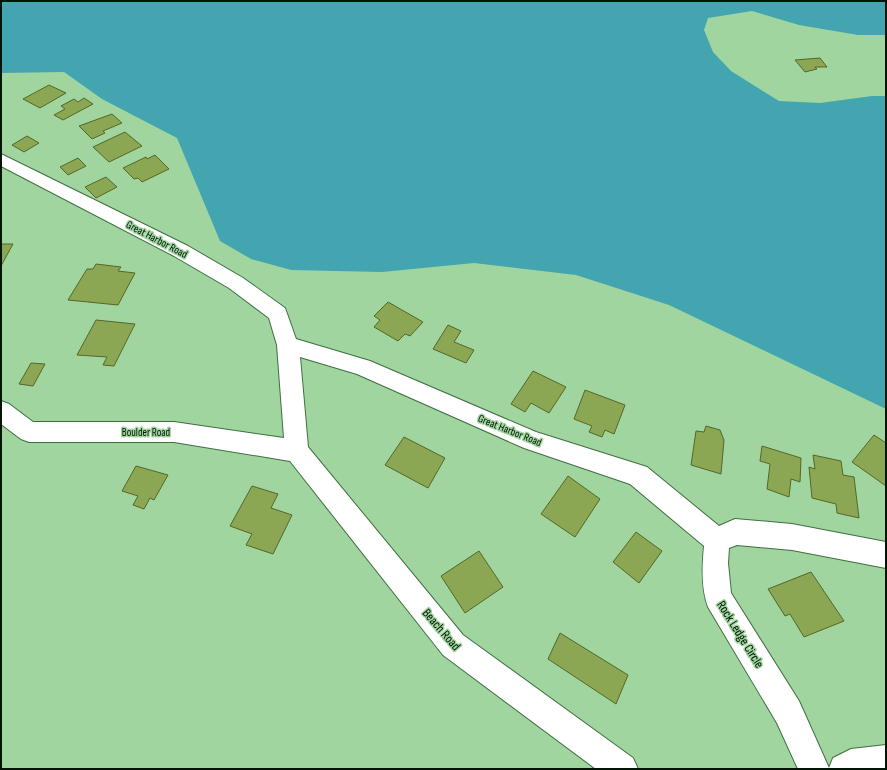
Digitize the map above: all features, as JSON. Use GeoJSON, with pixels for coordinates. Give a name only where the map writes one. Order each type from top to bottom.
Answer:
{"type":"FeatureCollection","features":[{"type":"Feature","properties":{"kind":"street","name":"Great Harbor Road"},"geometry":{"type":"LineString","coordinates":[[1,159],[181,251],[236,283],[278,314],[288,345],[297,451]]}},
{"type":"Feature","properties":{"kind":"street","name":"Great Harbor Road"},"geometry":{"type":"LineString","coordinates":[[288,345],[362,367],[532,441],[638,475],[717,541]]}},
{"type":"Feature","properties":{"kind":"street","name":"Boulder Road"},"geometry":{"type":"LineString","coordinates":[[1,411],[29,432],[174,432],[297,451]]}},
{"type":"Feature","properties":{"kind":"street","name":"Beach Road"},"geometry":{"type":"LineString","coordinates":[[297,451],[453,645],[622,769]]}},
{"type":"Feature","properties":{"kind":"street"},"geometry":{"type":"LineString","coordinates":[[717,541],[735,532],[792,537],[886,555]]}},
{"type":"Feature","properties":{"kind":"street","name":"Rock Ledge Circle"},"geometry":{"type":"LineString","coordinates":[[717,541],[715,563],[718,597],[788,712],[814,769]]}},
{"type":"Feature","properties":{"kind":"street"},"geometry":{"type":"LineString","coordinates":[[844,769],[851,765],[886,760]]}},
{"type":"Feature","properties":{"kind":"water"},"geometry":{"type":"Polygon","coordinates":[[[1,1],[886,1],[886,35],[858,35],[799,25],[752,11],[708,18],[704,30],[713,52],[731,71],[779,101],[820,103],[872,96],[886,96],[886,409],[669,305],[576,275],[474,263],[382,272],[291,270],[251,259],[220,241],[177,138],[102,99],[64,72],[1,73],[1,1]]]}},
{"type":"Feature","properties":{"kind":"building"},"geometry":{"type":"Polygon","coordinates":[[[820,58],[827,67],[815,67],[817,69],[805,72],[795,60],[820,58]]]}},
{"type":"Feature","properties":{"kind":"building"},"geometry":{"type":"Polygon","coordinates":[[[49,85],[66,93],[40,108],[23,99],[49,85]]]}},
{"type":"Feature","properties":{"kind":"building"},"geometry":{"type":"Polygon","coordinates":[[[84,98],[93,104],[63,120],[54,115],[65,109],[61,106],[74,99],[78,102],[84,98]]]}},
{"type":"Feature","properties":{"kind":"building"},"geometry":{"type":"Polygon","coordinates":[[[112,114],[122,123],[103,131],[105,133],[92,139],[79,126],[112,114]]]}},
{"type":"Feature","properties":{"kind":"building"},"geometry":{"type":"Polygon","coordinates":[[[125,132],[142,146],[109,162],[93,147],[125,132]]]}},
{"type":"Feature","properties":{"kind":"building"},"geometry":{"type":"Polygon","coordinates":[[[27,136],[39,143],[24,152],[12,145],[27,136]]]}},
{"type":"Feature","properties":{"kind":"building"},"geometry":{"type":"Polygon","coordinates":[[[155,155],[169,169],[142,182],[138,178],[134,179],[123,168],[146,157],[147,159],[155,155]]]}},
{"type":"Feature","properties":{"kind":"building"},"geometry":{"type":"Polygon","coordinates":[[[78,158],[86,166],[68,175],[60,167],[78,158]]]}},
{"type":"Feature","properties":{"kind":"building"},"geometry":{"type":"Polygon","coordinates":[[[106,177],[117,187],[96,198],[85,187],[106,177]]]}},
{"type":"Feature","properties":{"kind":"building"},"geometry":{"type":"Polygon","coordinates":[[[1,244],[13,244],[1,266],[1,244]]]}},
{"type":"Feature","properties":{"kind":"building"},"geometry":{"type":"Polygon","coordinates":[[[96,264],[121,267],[118,271],[135,273],[118,305],[68,300],[87,269],[93,269],[96,264]]]}},
{"type":"Feature","properties":{"kind":"building"},"geometry":{"type":"Polygon","coordinates":[[[388,302],[423,322],[410,336],[405,334],[398,341],[374,327],[380,320],[374,316],[388,302]]]}},
{"type":"Feature","properties":{"kind":"building"},"geometry":{"type":"Polygon","coordinates":[[[96,320],[135,324],[114,366],[103,365],[107,357],[77,355],[96,320]]]}},
{"type":"Feature","properties":{"kind":"building"},"geometry":{"type":"Polygon","coordinates":[[[448,325],[461,331],[454,342],[474,350],[466,363],[433,349],[448,325]]]}},
{"type":"Feature","properties":{"kind":"building"},"geometry":{"type":"Polygon","coordinates":[[[31,363],[45,364],[33,386],[19,384],[31,363]]]}},
{"type":"Feature","properties":{"kind":"building"},"geometry":{"type":"Polygon","coordinates":[[[533,371],[566,387],[549,413],[531,403],[525,412],[511,404],[533,371]]]}},
{"type":"Feature","properties":{"kind":"building"},"geometry":{"type":"Polygon","coordinates":[[[585,390],[625,405],[614,434],[605,430],[602,437],[589,432],[592,426],[574,419],[585,390]]]}},
{"type":"Feature","properties":{"kind":"building"},"geometry":{"type":"Polygon","coordinates":[[[706,426],[720,430],[724,440],[721,474],[691,465],[696,431],[704,432],[706,426]]]}},
{"type":"Feature","properties":{"kind":"building"},"geometry":{"type":"Polygon","coordinates":[[[874,435],[886,443],[886,486],[852,462],[874,435]]]}},
{"type":"Feature","properties":{"kind":"building"},"geometry":{"type":"Polygon","coordinates":[[[404,437],[445,458],[428,488],[385,465],[404,437]]]}},
{"type":"Feature","properties":{"kind":"building"},"geometry":{"type":"Polygon","coordinates":[[[762,446],[801,458],[800,482],[791,479],[789,497],[767,489],[770,464],[760,461],[762,446]]]}},
{"type":"Feature","properties":{"kind":"building"},"geometry":{"type":"Polygon","coordinates":[[[813,455],[841,461],[843,475],[854,477],[859,518],[837,513],[836,504],[812,498],[809,467],[815,469],[813,455]]]}},
{"type":"Feature","properties":{"kind":"building"},"geometry":{"type":"Polygon","coordinates":[[[136,466],[168,475],[154,500],[150,498],[144,509],[133,505],[138,496],[122,491],[136,466]]]}},
{"type":"Feature","properties":{"kind":"building"},"geometry":{"type":"Polygon","coordinates":[[[568,476],[600,499],[575,537],[541,514],[568,476]]]}},
{"type":"Feature","properties":{"kind":"building"},"geometry":{"type":"Polygon","coordinates":[[[252,486],[278,494],[271,508],[292,515],[273,554],[246,545],[252,534],[230,526],[252,486]]]}},
{"type":"Feature","properties":{"kind":"building"},"geometry":{"type":"Polygon","coordinates":[[[636,532],[662,551],[639,583],[613,562],[636,532]]]}},
{"type":"Feature","properties":{"kind":"building"},"geometry":{"type":"Polygon","coordinates":[[[479,551],[503,587],[465,613],[441,576],[479,551]]]}},
{"type":"Feature","properties":{"kind":"building"},"geometry":{"type":"Polygon","coordinates":[[[811,572],[844,621],[804,637],[790,614],[785,616],[768,589],[811,572]]]}},
{"type":"Feature","properties":{"kind":"building"},"geometry":{"type":"Polygon","coordinates":[[[560,633],[628,675],[616,704],[548,659],[560,633]]]}}]}
